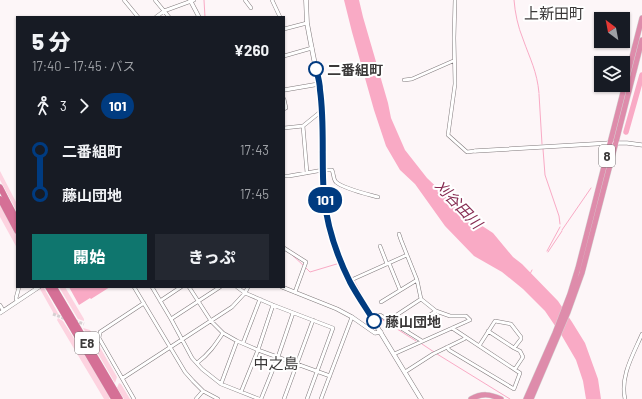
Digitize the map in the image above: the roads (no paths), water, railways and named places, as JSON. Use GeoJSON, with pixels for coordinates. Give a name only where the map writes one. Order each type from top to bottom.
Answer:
{"type":"FeatureCollection","features":[{"type":"Feature","properties":{"kind":"highway","name":"8"},"geometry":{"type":"LineString","coordinates":[[526,399],[571,296],[642,18]]}},
{"type":"Feature","properties":{"kind":"highway","name":"8"},"geometry":{"type":"LineString","coordinates":[[531,399],[547,364],[585,260],[642,40]]}},
{"type":"Feature","properties":{"kind":"highway"},"geometry":{"type":"LineString","coordinates":[[0,187],[16,218]]}},
{"type":"Feature","properties":{"kind":"highway"},"geometry":{"type":"LineString","coordinates":[[0,200],[16,229]]}},
{"type":"Feature","properties":{"kind":"highway","name":"E8"},"geometry":{"type":"LineString","coordinates":[[49,288],[114,399]]}},
{"type":"Feature","properties":{"kind":"highway","name":"E8"},"geometry":{"type":"LineString","coordinates":[[55,288],[120,399]]}},
{"type":"Feature","properties":{"kind":"highway"},"geometry":{"type":"LineString","coordinates":[[471,399],[483,394],[492,395],[501,399]]}},
{"type":"Feature","properties":{"kind":"highway"},"geometry":{"type":"LineString","coordinates":[[476,399],[483,397],[494,399]]}},
{"type":"Feature","properties":{"kind":"main road"},"geometry":{"type":"LineString","coordinates":[[306,0],[307,22],[320,84],[323,170],[326,206],[331,234],[349,280],[421,399]]}},
{"type":"Feature","properties":{"kind":"street"},"geometry":{"type":"LineString","coordinates":[[124,0],[137,16]]}},
{"type":"Feature","properties":{"kind":"street"},"geometry":{"type":"LineString","coordinates":[[155,0],[168,16]]}},
{"type":"Feature","properties":{"kind":"street"},"geometry":{"type":"LineString","coordinates":[[157,16],[164,11],[192,0],[199,16]]}},
{"type":"Feature","properties":{"kind":"street"},"geometry":{"type":"LineString","coordinates":[[245,0],[251,8]]}},
{"type":"Feature","properties":{"kind":"street"},"geometry":{"type":"LineString","coordinates":[[272,0],[280,16]]}},
{"type":"Feature","properties":{"kind":"street"},"geometry":{"type":"LineString","coordinates":[[456,0],[453,61],[455,68],[455,84],[448,135],[467,152],[616,142],[642,145]]}},
{"type":"Feature","properties":{"kind":"street"},"geometry":{"type":"LineString","coordinates":[[285,29],[307,22]]}},
{"type":"Feature","properties":{"kind":"street"},"geometry":{"type":"LineString","coordinates":[[285,56],[312,48]]}},
{"type":"Feature","properties":{"kind":"street"},"geometry":{"type":"LineString","coordinates":[[404,80],[412,79],[453,61]]}},
{"type":"Feature","properties":{"kind":"street"},"geometry":{"type":"LineString","coordinates":[[285,90],[320,84]]}},
{"type":"Feature","properties":{"kind":"street"},"geometry":{"type":"LineString","coordinates":[[285,128],[303,126],[322,112]]}},
{"type":"Feature","properties":{"kind":"street"},"geometry":{"type":"LineString","coordinates":[[303,126],[307,173]]}},
{"type":"Feature","properties":{"kind":"street"},"geometry":{"type":"LineString","coordinates":[[285,176],[323,170],[333,171],[334,180],[344,186],[378,197]]}},
{"type":"Feature","properties":{"kind":"street"},"geometry":{"type":"LineString","coordinates":[[394,354],[470,320],[466,316],[450,316],[436,311],[421,300],[417,280],[399,234]]}},
{"type":"Feature","properties":{"kind":"street"},"geometry":{"type":"LineString","coordinates":[[380,246],[400,290]]}},
{"type":"Feature","properties":{"kind":"street"},"geometry":{"type":"LineString","coordinates":[[285,249],[306,262],[295,292]]}},
{"type":"Feature","properties":{"kind":"street"},"geometry":{"type":"LineString","coordinates":[[349,280],[407,255]]}},
{"type":"Feature","properties":{"kind":"street"},"geometry":{"type":"LineString","coordinates":[[381,302],[417,280]]}},
{"type":"Feature","properties":{"kind":"street"},"geometry":{"type":"LineString","coordinates":[[17,301],[16,298],[19,288]]}},
{"type":"Feature","properties":{"kind":"street"},"geometry":{"type":"LineString","coordinates":[[0,305],[2,311],[37,288]]}},
{"type":"Feature","properties":{"kind":"street"},"geometry":{"type":"LineString","coordinates":[[135,288],[185,372],[203,391],[218,399]]}},
{"type":"Feature","properties":{"kind":"street"},"geometry":{"type":"LineString","coordinates":[[153,288],[192,358],[202,369],[221,384],[260,399],[278,357],[293,313]]}},
{"type":"Feature","properties":{"kind":"street"},"geometry":{"type":"LineString","coordinates":[[160,301],[180,288]]}},
{"type":"Feature","properties":{"kind":"street"},"geometry":{"type":"LineString","coordinates":[[190,288],[211,321],[223,333],[258,350],[330,376]]}},
{"type":"Feature","properties":{"kind":"street"},"geometry":{"type":"LineString","coordinates":[[171,319],[218,288]]}},
{"type":"Feature","properties":{"kind":"street"},"geometry":{"type":"LineString","coordinates":[[239,288],[245,293],[273,305],[333,328],[307,399]]}},
{"type":"Feature","properties":{"kind":"street"},"geometry":{"type":"LineString","coordinates":[[123,378],[232,307],[245,293],[248,288]]}},
{"type":"Feature","properties":{"kind":"street"},"geometry":{"type":"LineString","coordinates":[[285,288],[337,309],[352,317],[375,333],[381,332]]}},
{"type":"Feature","properties":{"kind":"street"},"geometry":{"type":"LineString","coordinates":[[243,343],[260,299]]}},
{"type":"Feature","properties":{"kind":"street"},"geometry":{"type":"LineString","coordinates":[[389,320],[421,300]]}},
{"type":"Feature","properties":{"kind":"street"},"geometry":{"type":"LineString","coordinates":[[134,399],[99,338],[100,332],[144,303]]}},
{"type":"Feature","properties":{"kind":"street"},"geometry":{"type":"LineString","coordinates":[[241,392],[258,350],[273,305]]}},
{"type":"Feature","properties":{"kind":"street"},"geometry":{"type":"LineString","coordinates":[[406,330],[436,311]]}},
{"type":"Feature","properties":{"kind":"street"},"geometry":{"type":"LineString","coordinates":[[380,315],[422,341]]}},
{"type":"Feature","properties":{"kind":"street"},"geometry":{"type":"LineString","coordinates":[[322,399],[352,317]]}},
{"type":"Feature","properties":{"kind":"street"},"geometry":{"type":"LineString","coordinates":[[284,399],[313,320]]}},
{"type":"Feature","properties":{"kind":"street"},"geometry":{"type":"LineString","coordinates":[[479,346],[495,321],[511,324],[521,337],[514,348]]}},
{"type":"Feature","properties":{"kind":"street"},"geometry":{"type":"LineString","coordinates":[[447,347],[449,350],[514,389],[520,373],[452,328]]}},
{"type":"Feature","properties":{"kind":"street"},"geometry":{"type":"LineString","coordinates":[[488,331],[520,351],[522,357],[515,369]]}},
{"type":"Feature","properties":{"kind":"street"},"geometry":{"type":"LineString","coordinates":[[197,363],[206,356],[223,333]]}},
{"type":"Feature","properties":{"kind":"street"},"geometry":{"type":"LineString","coordinates":[[625,399],[624,388],[626,374],[642,334]]}},
{"type":"Feature","properties":{"kind":"street"},"geometry":{"type":"LineString","coordinates":[[405,372],[433,354],[465,338]]}},
{"type":"Feature","properties":{"kind":"street"},"geometry":{"type":"LineString","coordinates":[[221,384],[237,341]]}},
{"type":"Feature","properties":{"kind":"street"},"geometry":{"type":"LineString","coordinates":[[196,399],[203,391]]}},
{"type":"Feature","properties":{"kind":"waterway"},"geometry":{"type":"LineString","coordinates":[[204,0],[205,16]]}},
{"type":"Feature","properties":{"kind":"waterway"},"geometry":{"type":"LineString","coordinates":[[514,0],[518,25],[535,72],[539,93]]}},
{"type":"Feature","properties":{"kind":"waterway"},"geometry":{"type":"LineString","coordinates":[[626,132],[642,75]]}},
{"type":"Feature","properties":{"kind":"waterway"},"geometry":{"type":"LineString","coordinates":[[539,94],[542,144]]}},
{"type":"Feature","properties":{"kind":"waterway"},"geometry":{"type":"LineString","coordinates":[[543,149],[545,175],[559,216],[560,224]]}},
{"type":"Feature","properties":{"kind":"waterway"},"geometry":{"type":"LineString","coordinates":[[562,230],[591,188]]}},
{"type":"Feature","properties":{"kind":"waterway"},"geometry":{"type":"LineString","coordinates":[[547,251],[560,227]]}},
{"type":"Feature","properties":{"kind":"waterway"},"geometry":{"type":"LineString","coordinates":[[548,252],[562,231]]}},
{"type":"Feature","properties":{"kind":"waterway"},"geometry":{"type":"LineString","coordinates":[[290,253],[304,266]]}},
{"type":"Feature","properties":{"kind":"waterway"},"geometry":{"type":"LineString","coordinates":[[343,262],[352,277]]}},
{"type":"Feature","properties":{"kind":"waterway"},"geometry":{"type":"LineString","coordinates":[[306,268],[310,272],[340,263]]}},
{"type":"Feature","properties":{"kind":"waterway"},"geometry":{"type":"LineString","coordinates":[[530,274],[532,270]]}},
{"type":"Feature","properties":{"kind":"waterway"},"geometry":{"type":"LineString","coordinates":[[354,280],[367,304],[375,315],[416,341]]}},
{"type":"Feature","properties":{"kind":"waterway"},"geometry":{"type":"LineString","coordinates":[[422,344],[434,352]]}},
{"type":"Feature","properties":{"kind":"waterway"},"geometry":{"type":"LineString","coordinates":[[437,354],[510,399]]}},
{"type":"Feature","properties":{"kind":"tunnel"},"geometry":{"type":"LineString","coordinates":[[53,314],[66,319]]}},
{"type":"Feature","properties":{"kind":"tunnel"},"geometry":{"type":"LineString","coordinates":[[75,321],[84,324]]}},
{"type":"Feature","properties":{"kind":"place","name":"二番組町"},"geometry":{"type":"Point","coordinates":[316,69]}},
{"type":"Feature","properties":{"kind":"place","name":"藤山団地"},"geometry":{"type":"Point","coordinates":[374,321]}},
{"type":"Feature","properties":{"kind":"district","name":"上新田町"},"geometry":{"type":"Point","coordinates":[554,13]}},
{"type":"Feature","properties":{"kind":"district","name":"中之島"},"geometry":{"type":"Point","coordinates":[276,363]}},
{"type":"Feature","properties":{"kind":"water label","name":"刈谷田川"},"geometry":{"type":"Point","coordinates":[459,204]}}]}
